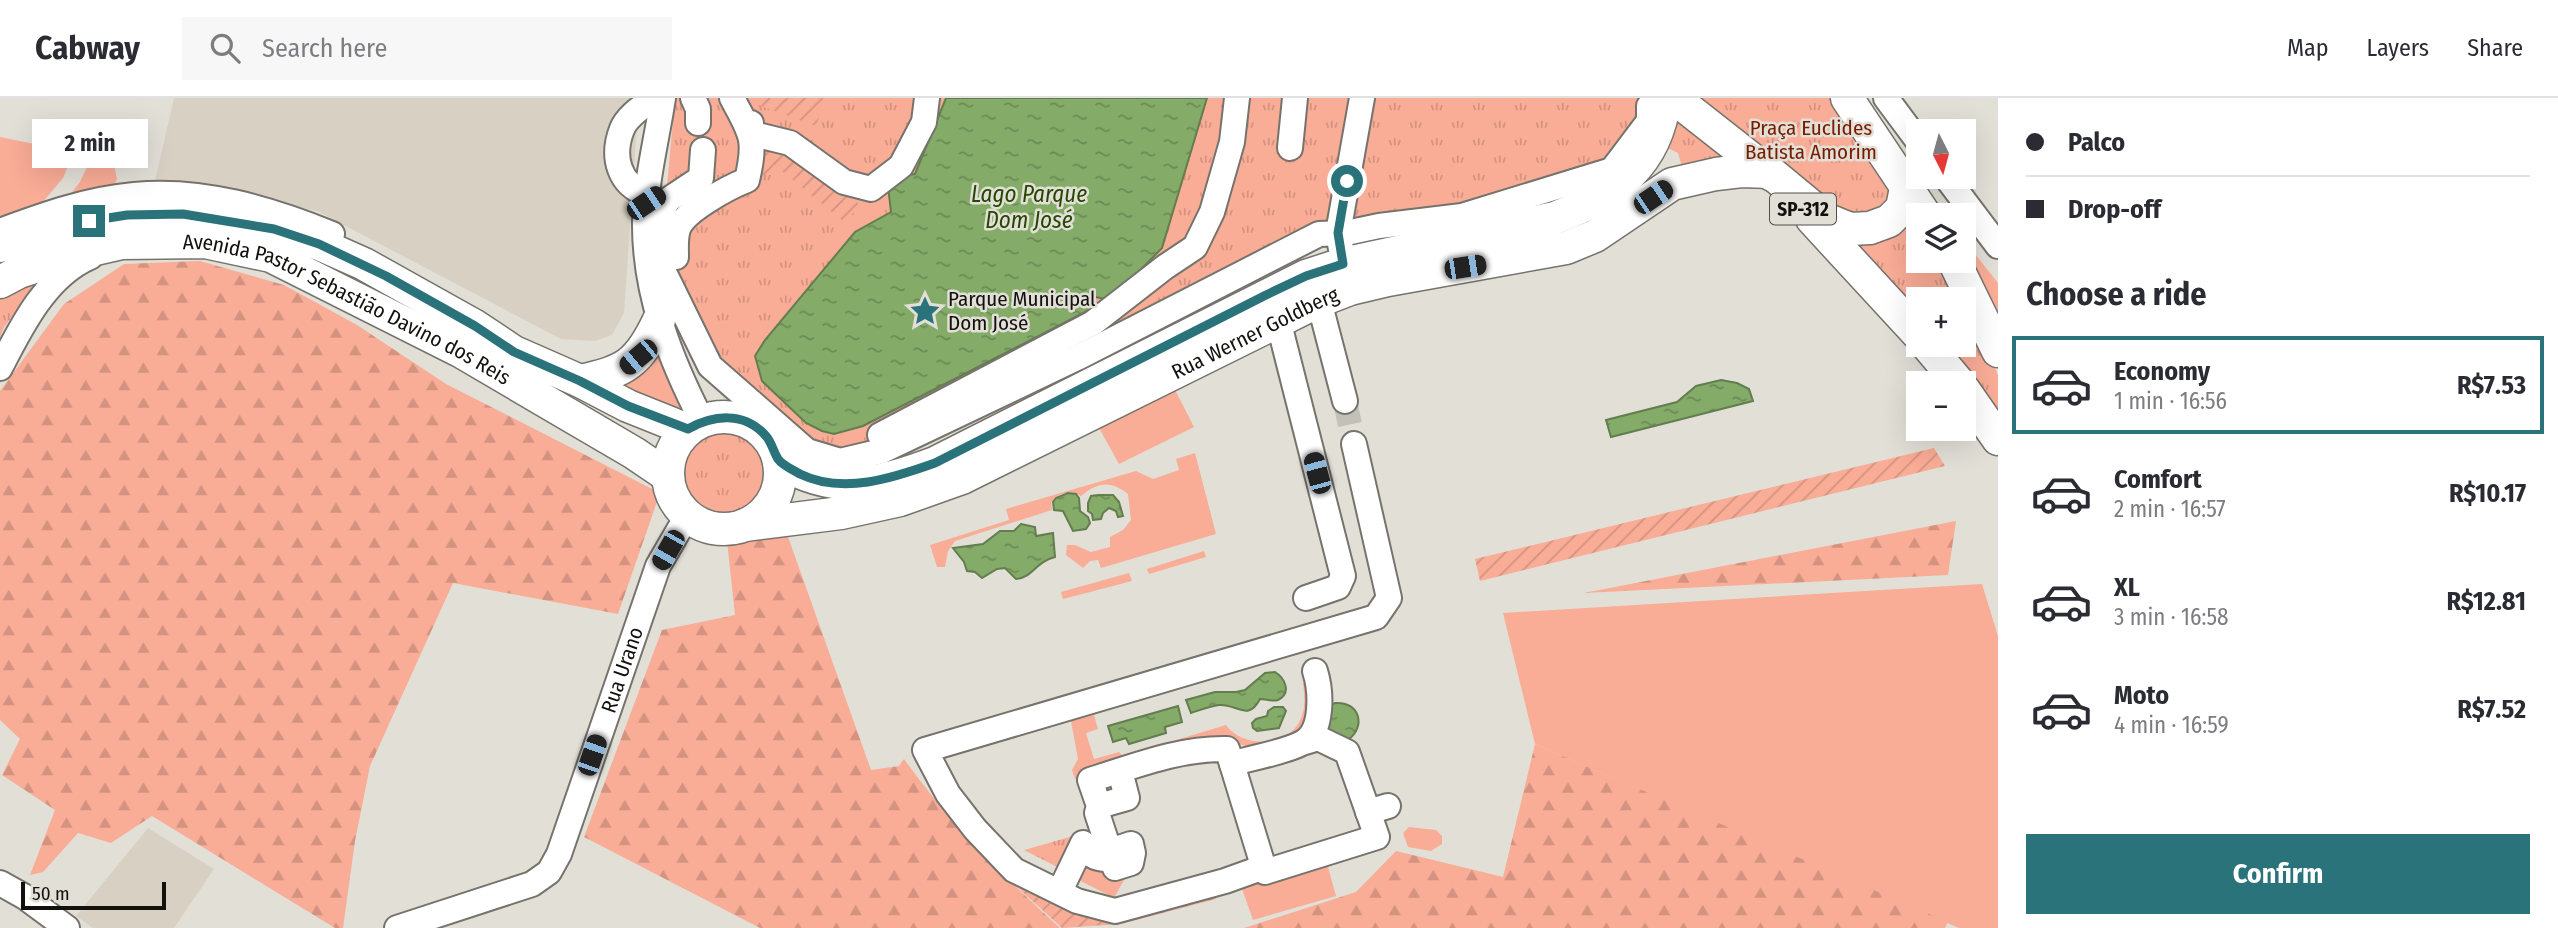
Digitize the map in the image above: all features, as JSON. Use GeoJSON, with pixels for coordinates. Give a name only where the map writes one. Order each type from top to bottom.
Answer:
{"type":"FeatureCollection","features":[{"type":"Feature","properties":{"kind":"main road","name":"Rua Werner Goldberg"},"geometry":{"type":"LineString","coordinates":[[779,461],[802,475],[849,485],[907,473],[935,463],[1306,276],[1341,248],[1507,230],[1583,208],[1621,185],[1638,167],[1663,117],[1665,98]]}},
{"type":"Feature","properties":{"kind":"main road","name":"SP-312"},"geometry":{"type":"LineString","coordinates":[[1674,98],[1770,172],[1906,321]]}},
{"type":"Feature","properties":{"kind":"main road"},"geometry":{"type":"LineString","coordinates":[[1770,172],[1828,220],[1850,229],[1870,228],[1889,221],[1902,208],[1906,188],[1847,98]]}},
{"type":"Feature","properties":{"kind":"main road"},"geometry":{"type":"LineString","coordinates":[[1651,145],[1661,153],[1670,167],[1672,184]]}},
{"type":"Feature","properties":{"kind":"main road","name":"Rua Werner Goldberg"},"geometry":{"type":"LineString","coordinates":[[745,525],[842,513],[900,500],[962,478],[1319,300],[1388,280],[1566,248],[1595,236],[1672,184],[1716,174],[1770,172]]}},
{"type":"Feature","properties":{"kind":"main road","name":"Avenida Pastor Sebastião Davino dos Reis"},"geometry":{"type":"LineString","coordinates":[[0,246],[82,222],[127,215],[183,214],[274,229],[319,244],[364,264],[467,339],[667,477]]}},
{"type":"Feature","properties":{"kind":"main road","name":"Avenida Pastor Sebastião Davino dos Reis"},"geometry":{"type":"LineString","coordinates":[[0,282],[19,272],[122,243],[205,242],[271,256],[467,339],[514,352],[628,406],[695,425]]}},
{"type":"Feature","properties":{"kind":"main road"},"geometry":{"type":"LineString","coordinates":[[1960,273],[1998,351]]}},
{"type":"Feature","properties":{"kind":"main road"},"geometry":{"type":"LineString","coordinates":[[580,381],[610,375],[626,368],[662,328]]}},
{"type":"Feature","properties":{"kind":"main road"},"geometry":{"type":"LineString","coordinates":[[1937,357],[1949,371]]}},
{"type":"Feature","properties":{"kind":"main road"},"geometry":{"type":"LineString","coordinates":[[1976,407],[1998,439]]}},
{"type":"Feature","properties":{"kind":"main road"},"geometry":{"type":"LineString","coordinates":[[719,417],[736,418],[765,434],[779,461],[779,481],[774,499],[761,515],[745,525],[730,529],[700,524],[687,516],[673,498],[667,477],[669,459],[676,443],[695,425],[719,417]]}},
{"type":"Feature","properties":{"kind":"street"},"geometry":{"type":"LineString","coordinates":[[647,199],[622,177],[618,147],[626,122],[654,98]]}},
{"type":"Feature","properties":{"kind":"street"},"geometry":{"type":"LineString","coordinates":[[663,98],[647,199],[647,255],[662,328],[684,386],[695,425]]}},
{"type":"Feature","properties":{"kind":"street"},"geometry":{"type":"LineString","coordinates":[[693,98],[698,109],[698,122]]}},
{"type":"Feature","properties":{"kind":"street"},"geometry":{"type":"LineString","coordinates":[[732,98],[752,136]]}},
{"type":"Feature","properties":{"kind":"street"},"geometry":{"type":"LineString","coordinates":[[749,98],[752,136],[751,164],[747,180],[727,188],[687,217],[678,227],[677,270],[724,358],[769,404],[796,426],[827,445],[846,444],[878,436],[1093,323],[1195,247],[1212,212],[1232,142],[1237,98]]}},
{"type":"Feature","properties":{"kind":"street"},"geometry":{"type":"LineString","coordinates":[[752,136],[790,144],[844,182],[871,190],[901,166],[924,122],[927,98]]}},
{"type":"Feature","properties":{"kind":"street"},"geometry":{"type":"LineString","coordinates":[[1290,148],[1295,98]]}},
{"type":"Feature","properties":{"kind":"street"},"geometry":{"type":"LineString","coordinates":[[1341,248],[1362,98]]}},
{"type":"Feature","properties":{"kind":"street"},"geometry":{"type":"LineString","coordinates":[[647,199],[689,175],[700,150],[701,178],[667,200],[664,207],[661,266],[710,366],[807,451],[840,461],[882,451],[1077,358],[1319,234],[1341,248],[1462,216],[1612,170],[1650,121],[1649,98]]}},
{"type":"Feature","properties":{"kind":"street"},"geometry":{"type":"LineString","coordinates":[[1886,98],[1906,125]]}},
{"type":"Feature","properties":{"kind":"street"},"geometry":{"type":"LineString","coordinates":[[1954,189],[1998,246]]}},
{"type":"Feature","properties":{"kind":"street"},"geometry":{"type":"LineString","coordinates":[[0,231],[52,212],[133,195],[168,193],[263,209],[340,238],[368,255]]}},
{"type":"Feature","properties":{"kind":"street"},"geometry":{"type":"LineString","coordinates":[[0,368],[19,331],[50,286],[81,261],[122,243]]}},
{"type":"Feature","properties":{"kind":"street"},"geometry":{"type":"LineString","coordinates":[[1319,300],[1345,401]]}},
{"type":"Feature","properties":{"kind":"street"},"geometry":{"type":"LineString","coordinates":[[1278,320],[1343,576],[1338,587],[1306,598]]}},
{"type":"Feature","properties":{"kind":"street"},"geometry":{"type":"LineString","coordinates":[[662,328],[752,425]]}},
{"type":"Feature","properties":{"kind":"street"},"geometry":{"type":"LineString","coordinates":[[1264,867],[1115,911],[1077,901],[1014,870],[975,829],[948,794],[925,750],[1376,617],[1390,598],[1354,444]]}},
{"type":"Feature","properties":{"kind":"street","name":"Rua Urano"},"geometry":{"type":"LineString","coordinates":[[397,928],[520,889],[549,872],[559,854],[658,566],[687,516]]}},
{"type":"Feature","properties":{"kind":"street"},"geometry":{"type":"LineString","coordinates":[[1305,742],[1314,730],[1321,704],[1315,671]]}},
{"type":"Feature","properties":{"kind":"street"},"geometry":{"type":"LineString","coordinates":[[1138,905],[1130,874],[1118,858],[1097,813],[1099,806],[1090,780],[1168,755],[1210,749],[1227,750],[1265,872],[1377,837],[1378,809],[1347,752],[1318,738],[1232,764]]}},
{"type":"Feature","properties":{"kind":"street"},"geometry":{"type":"LineString","coordinates":[[1060,891],[1083,843],[1092,856],[1102,860],[1118,858]]}},
{"type":"Feature","properties":{"kind":"street"},"geometry":{"type":"LineString","coordinates":[[0,883],[25,897],[67,928]]}},
{"type":"Feature","properties":{"kind":"shaded area"},"geometry":{"type":"Polygon","coordinates":[[[174,98],[639,98],[624,313],[612,335],[595,341],[561,339],[317,211],[154,185],[174,98]]]}},
{"type":"Feature","properties":{"kind":"shaded area"},"geometry":{"type":"Polygon","coordinates":[[[148,828],[214,869],[174,928],[93,928],[76,916],[148,828]]]}},
{"type":"Feature","properties":{"kind":"green space","name":"Parque Municipal Dom José"},"geometry":{"type":"Polygon","coordinates":[[[675,98],[1646,98],[1647,120],[1611,168],[1462,214],[1347,231],[882,449],[808,450],[711,365],[662,266],[675,98]]]}},
{"type":"Feature","properties":{"kind":"green space"},"geometry":{"type":"Polygon","coordinates":[[[757,98],[825,99],[816,126],[755,104],[757,98]]]}},
{"type":"Feature","properties":{"kind":"green space","name":"Praça Euclides Batista Amorim"},"geometry":{"type":"Polygon","coordinates":[[[1697,98],[1835,98],[1898,195],[1896,205],[1854,222],[1697,98]]]}},
{"type":"Feature","properties":{"kind":"green space"},"geometry":{"type":"Polygon","coordinates":[[[1678,113],[1733,162],[1683,170],[1678,153],[1668,148],[1678,113]]]}},
{"type":"Feature","properties":{"kind":"green space"},"geometry":{"type":"Polygon","coordinates":[[[0,137],[74,152],[63,178],[32,215],[0,226],[0,137]]]}},
{"type":"Feature","properties":{"kind":"green space"},"geometry":{"type":"Polygon","coordinates":[[[758,144],[798,158],[842,195],[862,205],[844,222],[777,167],[754,180],[758,144]]]}},
{"type":"Feature","properties":{"kind":"green space"},"geometry":{"type":"Polygon","coordinates":[[[92,156],[113,160],[117,179],[112,189],[70,195],[80,182],[92,156]]]}},
{"type":"Feature","properties":{"kind":"green space"},"geometry":{"type":"Polygon","coordinates":[[[1906,211],[1906,273],[1954,273],[1960,287],[1906,287],[1906,304],[1838,231],[1878,232],[1906,211]]]}},
{"type":"Feature","properties":{"kind":"green space"},"geometry":{"type":"Polygon","coordinates":[[[1976,255],[1998,283],[1998,319],[1975,273],[1976,255]]]}},
{"type":"Feature","properties":{"kind":"green space"},"geometry":{"type":"Polygon","coordinates":[[[200,261],[284,285],[357,325],[446,384],[660,493],[618,614],[453,583],[370,766],[355,841],[343,928],[335,928],[152,816],[111,843],[78,833],[43,872],[30,875],[55,810],[2,775],[20,739],[0,720],[0,391],[64,304],[124,264],[200,261]]]}},
{"type":"Feature","properties":{"kind":"green space"},"geometry":{"type":"Polygon","coordinates":[[[40,282],[4,327],[0,337],[0,294],[26,283],[40,282]]]}},
{"type":"Feature","properties":{"kind":"green space"},"geometry":{"type":"Polygon","coordinates":[[[1976,324],[1998,375],[1998,419],[1976,390],[1976,371],[1961,371],[1950,357],[1976,357],[1976,324]]]}},
{"type":"Feature","properties":{"kind":"green space"},"geometry":{"type":"Polygon","coordinates":[[[658,345],[680,408],[616,389],[639,374],[658,345]]]}},
{"type":"Feature","properties":{"kind":"green space"},"geometry":{"type":"Polygon","coordinates":[[[1173,386],[1194,427],[1119,464],[1098,426],[1173,386]]]}},
{"type":"Feature","properties":{"kind":"green space"},"geometry":{"type":"Polygon","coordinates":[[[724,429],[740,433],[754,442],[763,456],[767,472],[763,488],[754,502],[740,511],[724,515],[708,511],[694,502],[685,488],[681,472],[685,456],[694,442],[708,433],[724,429]]]}},
{"type":"Feature","properties":{"kind":"green space"},"geometry":{"type":"Polygon","coordinates":[[[1934,448],[1945,466],[1480,581],[1475,559],[1934,448]]]}},
{"type":"Feature","properties":{"kind":"green space"},"geometry":{"type":"Polygon","coordinates":[[[1195,453],[1216,534],[1101,568],[1098,560],[1090,561],[1083,568],[1066,555],[1067,545],[1075,545],[1091,552],[1110,547],[1110,537],[1123,530],[1131,520],[1128,494],[1115,486],[1104,484],[1081,496],[1073,493],[1060,495],[1051,503],[1052,510],[955,541],[948,551],[945,567],[937,567],[930,545],[1009,520],[1006,509],[1136,471],[1153,479],[1179,470],[1176,459],[1195,453]]]}},
{"type":"Feature","properties":{"kind":"green space"},"geometry":{"type":"Polygon","coordinates":[[[1956,521],[1948,575],[1584,593],[1956,521]]]}},
{"type":"Feature","properties":{"kind":"green space"},"geometry":{"type":"Polygon","coordinates":[[[787,534],[871,770],[899,766],[904,759],[939,805],[978,848],[1060,928],[760,928],[584,837],[662,630],[735,615],[727,541],[787,534]]]}},
{"type":"Feature","properties":{"kind":"green space"},"geometry":{"type":"Polygon","coordinates":[[[1204,551],[1206,557],[1149,574],[1147,569],[1204,551]]]}},
{"type":"Feature","properties":{"kind":"green space"},"geometry":{"type":"Polygon","coordinates":[[[1129,573],[1132,581],[1063,599],[1061,592],[1129,573]]]}},
{"type":"Feature","properties":{"kind":"green space"},"geometry":{"type":"Polygon","coordinates":[[[1982,584],[1998,636],[1998,928],[1959,928],[1535,744],[1503,613],[1982,584]]]}},
{"type":"Feature","properties":{"kind":"green space"},"geometry":{"type":"Polygon","coordinates":[[[1310,681],[1313,691],[1304,723],[1294,737],[1257,749],[1226,737],[1075,779],[1072,770],[1078,759],[1071,721],[1094,715],[1098,729],[1086,733],[1094,759],[1119,752],[1123,756],[1226,725],[1241,737],[1260,742],[1270,741],[1289,734],[1296,727],[1303,712],[1303,683],[1310,681]]]}},
{"type":"Feature","properties":{"kind":"green space"},"geometry":{"type":"Polygon","coordinates":[[[1535,744],[1948,922],[1945,928],[1244,928],[1356,892],[1396,851],[1503,877],[1535,744]]]}},
{"type":"Feature","properties":{"kind":"green space"},"geometry":{"type":"Polygon","coordinates":[[[1409,827],[1436,830],[1442,836],[1442,844],[1431,851],[1408,847],[1403,833],[1409,827]]]}},
{"type":"Feature","properties":{"kind":"green space"},"geometry":{"type":"Polygon","coordinates":[[[1087,832],[1067,872],[1024,850],[1087,832]]]}},
{"type":"Feature","properties":{"kind":"green space"},"geometry":{"type":"Polygon","coordinates":[[[1080,854],[1125,878],[1114,898],[1069,875],[1080,854]]]}},
{"type":"Feature","properties":{"kind":"green space"},"geometry":{"type":"Polygon","coordinates":[[[1325,856],[1336,896],[1253,920],[1240,883],[1325,856]]]}},
{"type":"Feature","properties":{"kind":"green space"},"geometry":{"type":"Polygon","coordinates":[[[1006,877],[1115,914],[1213,886],[1216,899],[1121,924],[1062,928],[1006,877]]]}},
{"type":"Feature","properties":{"kind":"water","name":"Lago Parque Dom José"},"geometry":{"type":"Polygon","coordinates":[[[946,98],[1207,98],[1162,248],[1111,300],[1095,297],[1093,308],[863,426],[834,434],[822,431],[806,423],[762,381],[755,356],[765,340],[855,232],[891,212],[887,177],[915,174],[946,98]]]}},
{"type":"Feature","properties":{"kind":"water"},"geometry":{"type":"Polygon","coordinates":[[[1721,380],[1749,389],[1753,401],[1611,437],[1606,420],[1677,402],[1696,386],[1721,380]]]}},
{"type":"Feature","properties":{"kind":"water"},"geometry":{"type":"Polygon","coordinates":[[[1068,493],[1076,494],[1079,498],[1080,511],[1088,517],[1090,523],[1086,529],[1073,531],[1063,511],[1054,510],[1053,502],[1056,498],[1068,493]]]}},
{"type":"Feature","properties":{"kind":"water"},"geometry":{"type":"Polygon","coordinates":[[[1113,495],[1119,502],[1123,516],[1118,517],[1116,511],[1109,508],[1101,519],[1093,520],[1088,511],[1088,503],[1091,496],[1113,495]]]}},
{"type":"Feature","properties":{"kind":"water"},"geometry":{"type":"Polygon","coordinates":[[[1021,524],[1035,527],[1036,536],[1053,533],[1055,557],[1043,562],[1022,578],[1016,579],[1005,568],[997,569],[982,578],[975,572],[967,571],[964,562],[953,548],[983,544],[1000,531],[1014,531],[1021,524]]]}},
{"type":"Feature","properties":{"kind":"water"},"geometry":{"type":"Polygon","coordinates":[[[1275,672],[1286,686],[1285,694],[1278,700],[1260,699],[1256,706],[1247,711],[1219,705],[1191,713],[1186,700],[1215,692],[1245,690],[1265,673],[1275,672]]]}},
{"type":"Feature","properties":{"kind":"water"},"geometry":{"type":"Polygon","coordinates":[[[1335,703],[1350,706],[1358,716],[1357,728],[1348,740],[1329,737],[1322,715],[1335,703]]]}},
{"type":"Feature","properties":{"kind":"water"},"geometry":{"type":"Polygon","coordinates":[[[1178,706],[1182,722],[1165,727],[1166,733],[1129,744],[1126,738],[1113,742],[1108,726],[1178,706]]]}},
{"type":"Feature","properties":{"kind":"water"},"geometry":{"type":"Polygon","coordinates":[[[1274,707],[1283,707],[1286,711],[1279,728],[1257,731],[1253,728],[1252,723],[1256,719],[1267,716],[1268,711],[1274,707]]]}},
{"type":"Feature","properties":{"kind":"tunnel"},"geometry":{"type":"LineString","coordinates":[[1345,401],[1354,444]]}},
{"type":"Feature","properties":{"kind":"place","name":"Parque Municipal Dom José"},"geometry":{"type":"Point","coordinates":[925,311]}},
{"type":"Feature","properties":{"kind":"route"},"geometry":{"type":"LineString","coordinates":[[89,221],[127,215],[205,216],[274,229],[319,244],[386,276],[475,326],[514,352],[628,406],[688,429],[702,421],[719,417],[736,418],[765,434],[779,461],[802,475],[849,485],[880,480],[935,463],[1266,295],[1306,276],[1343,264],[1338,233],[1347,181]]}}]}
